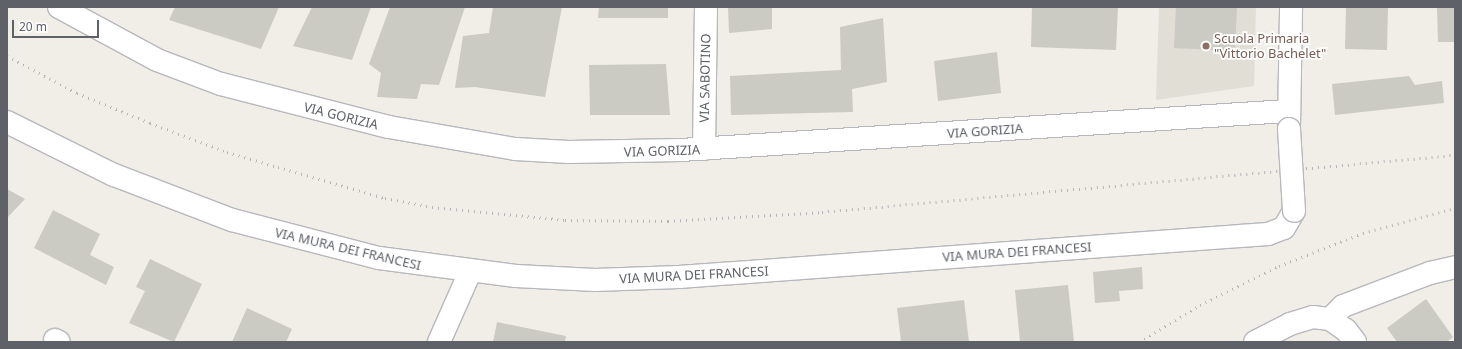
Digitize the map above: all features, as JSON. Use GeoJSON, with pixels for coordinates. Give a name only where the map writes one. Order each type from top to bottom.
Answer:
{"type":"FeatureCollection","features":[{"type":"Feature","properties":{"kind":"street","name":"VIA GORIZIA"},"geometry":{"type":"LineString","coordinates":[[59,7],[131,47],[198,76],[388,128],[469,143],[543,151],[609,152],[704,149],[1289,120]]}},
{"type":"Feature","properties":{"kind":"street","name":"VIA SABOTINO"},"geometry":{"type":"LineString","coordinates":[[704,149],[706,7]]}},
{"type":"Feature","properties":{"kind":"street","name":"VIA MURA DEI FRANCESI"},"geometry":{"type":"LineString","coordinates":[[7,122],[101,170],[232,220],[379,258],[470,272],[595,280],[656,278],[1236,236],[1278,232],[1289,223],[1294,211],[1289,120],[1291,7]]}},
{"type":"Feature","properties":{"kind":"street"},"geometry":{"type":"LineString","coordinates":[[1330,318],[1343,306],[1430,273],[1455,267]]}},
{"type":"Feature","properties":{"kind":"street"},"geometry":{"type":"LineString","coordinates":[[439,342],[470,272]]}},
{"type":"Feature","properties":{"kind":"street"},"geometry":{"type":"LineString","coordinates":[[1255,342],[1308,319],[1330,318],[1346,330],[1355,342]]}},
{"type":"Feature","properties":{"kind":"shaded area","name":"Scuola Primaria \"Vittorio Bachelet\""},"geometry":{"type":"Polygon","coordinates":[[[1159,7],[1256,7],[1254,86],[1156,100],[1159,7]]]}},
{"type":"Feature","properties":{"kind":"building"},"geometry":{"type":"Polygon","coordinates":[[[175,7],[279,7],[261,49],[169,20],[175,7]]]}},
{"type":"Feature","properties":{"kind":"building"},"geometry":{"type":"Polygon","coordinates":[[[312,7],[371,7],[352,60],[293,46],[312,7]]]}},
{"type":"Feature","properties":{"kind":"building"},"geometry":{"type":"Polygon","coordinates":[[[390,7],[465,7],[439,85],[421,84],[417,99],[377,97],[381,73],[369,64],[390,7]]]}},
{"type":"Feature","properties":{"kind":"building"},"geometry":{"type":"Polygon","coordinates":[[[493,7],[562,7],[545,97],[475,87],[455,88],[463,36],[489,33],[493,7]]]}},
{"type":"Feature","properties":{"kind":"building"},"geometry":{"type":"Polygon","coordinates":[[[599,7],[668,7],[668,18],[598,18],[599,7]]]}},
{"type":"Feature","properties":{"kind":"building"},"geometry":{"type":"Polygon","coordinates":[[[728,7],[772,7],[772,29],[729,33],[728,7]]]}},
{"type":"Feature","properties":{"kind":"building"},"geometry":{"type":"Polygon","coordinates":[[[1032,7],[1118,7],[1116,50],[1031,47],[1032,7]]]}},
{"type":"Feature","properties":{"kind":"building"},"geometry":{"type":"Polygon","coordinates":[[[1176,7],[1237,7],[1235,51],[1174,48],[1176,7]]]}},
{"type":"Feature","properties":{"kind":"building"},"geometry":{"type":"Polygon","coordinates":[[[1346,7],[1388,7],[1387,50],[1345,49],[1346,7]]]}},
{"type":"Feature","properties":{"kind":"building"},"geometry":{"type":"Polygon","coordinates":[[[1437,7],[1455,7],[1455,42],[1438,42],[1437,7]]]}},
{"type":"Feature","properties":{"kind":"building"},"geometry":{"type":"Polygon","coordinates":[[[883,18],[887,82],[852,89],[853,112],[731,115],[730,76],[841,70],[840,27],[883,18]]]}},
{"type":"Feature","properties":{"kind":"building"},"geometry":{"type":"Polygon","coordinates":[[[997,52],[1001,93],[938,101],[934,61],[997,52]]]}},
{"type":"Feature","properties":{"kind":"building"},"geometry":{"type":"Polygon","coordinates":[[[666,64],[670,115],[590,115],[589,65],[666,64]]]}},
{"type":"Feature","properties":{"kind":"building"},"geometry":{"type":"Polygon","coordinates":[[[1409,76],[1415,85],[1442,81],[1444,103],[1335,115],[1332,84],[1409,76]]]}},
{"type":"Feature","properties":{"kind":"building"},"geometry":{"type":"Polygon","coordinates":[[[7,189],[25,199],[7,218],[7,189]]]}},
{"type":"Feature","properties":{"kind":"building"},"geometry":{"type":"Polygon","coordinates":[[[53,210],[100,234],[90,255],[114,267],[106,285],[34,248],[53,210]]]}},
{"type":"Feature","properties":{"kind":"building"},"geometry":{"type":"Polygon","coordinates":[[[150,259],[202,284],[174,342],[129,323],[145,291],[136,287],[150,259]]]}},
{"type":"Feature","properties":{"kind":"building"},"geometry":{"type":"Polygon","coordinates":[[[1142,267],[1143,289],[1119,291],[1120,301],[1095,303],[1093,272],[1142,267]]]}},
{"type":"Feature","properties":{"kind":"building"},"geometry":{"type":"Polygon","coordinates":[[[1068,285],[1074,342],[1020,342],[1015,290],[1068,285]]]}},
{"type":"Feature","properties":{"kind":"building"},"geometry":{"type":"Polygon","coordinates":[[[1426,299],[1453,337],[1447,342],[1397,342],[1387,328],[1426,299]]]}},
{"type":"Feature","properties":{"kind":"building"},"geometry":{"type":"Polygon","coordinates":[[[964,300],[969,342],[901,342],[897,308],[964,300]]]}},
{"type":"Feature","properties":{"kind":"building"},"geometry":{"type":"Polygon","coordinates":[[[247,308],[292,329],[286,342],[232,342],[247,308]]]}},
{"type":"Feature","properties":{"kind":"building"},"geometry":{"type":"Polygon","coordinates":[[[497,322],[566,336],[565,342],[493,342],[497,322]]]}},
{"type":"Feature","properties":{"kind":"railway"},"geometry":{"type":"LineString","coordinates":[[7,56],[77,93],[150,123],[227,152],[278,167],[385,198],[432,207],[565,220],[668,221],[822,212],[1455,155]]}},
{"type":"Feature","properties":{"kind":"railway"},"geometry":{"type":"LineString","coordinates":[[1139,342],[1200,305],[1279,266],[1363,233],[1455,208]]}},
{"type":"Feature","properties":{"kind":"place","name":"Scuola Primaria \"Vittorio Bachelet\""},"geometry":{"type":"Point","coordinates":[1206,46]}}]}
